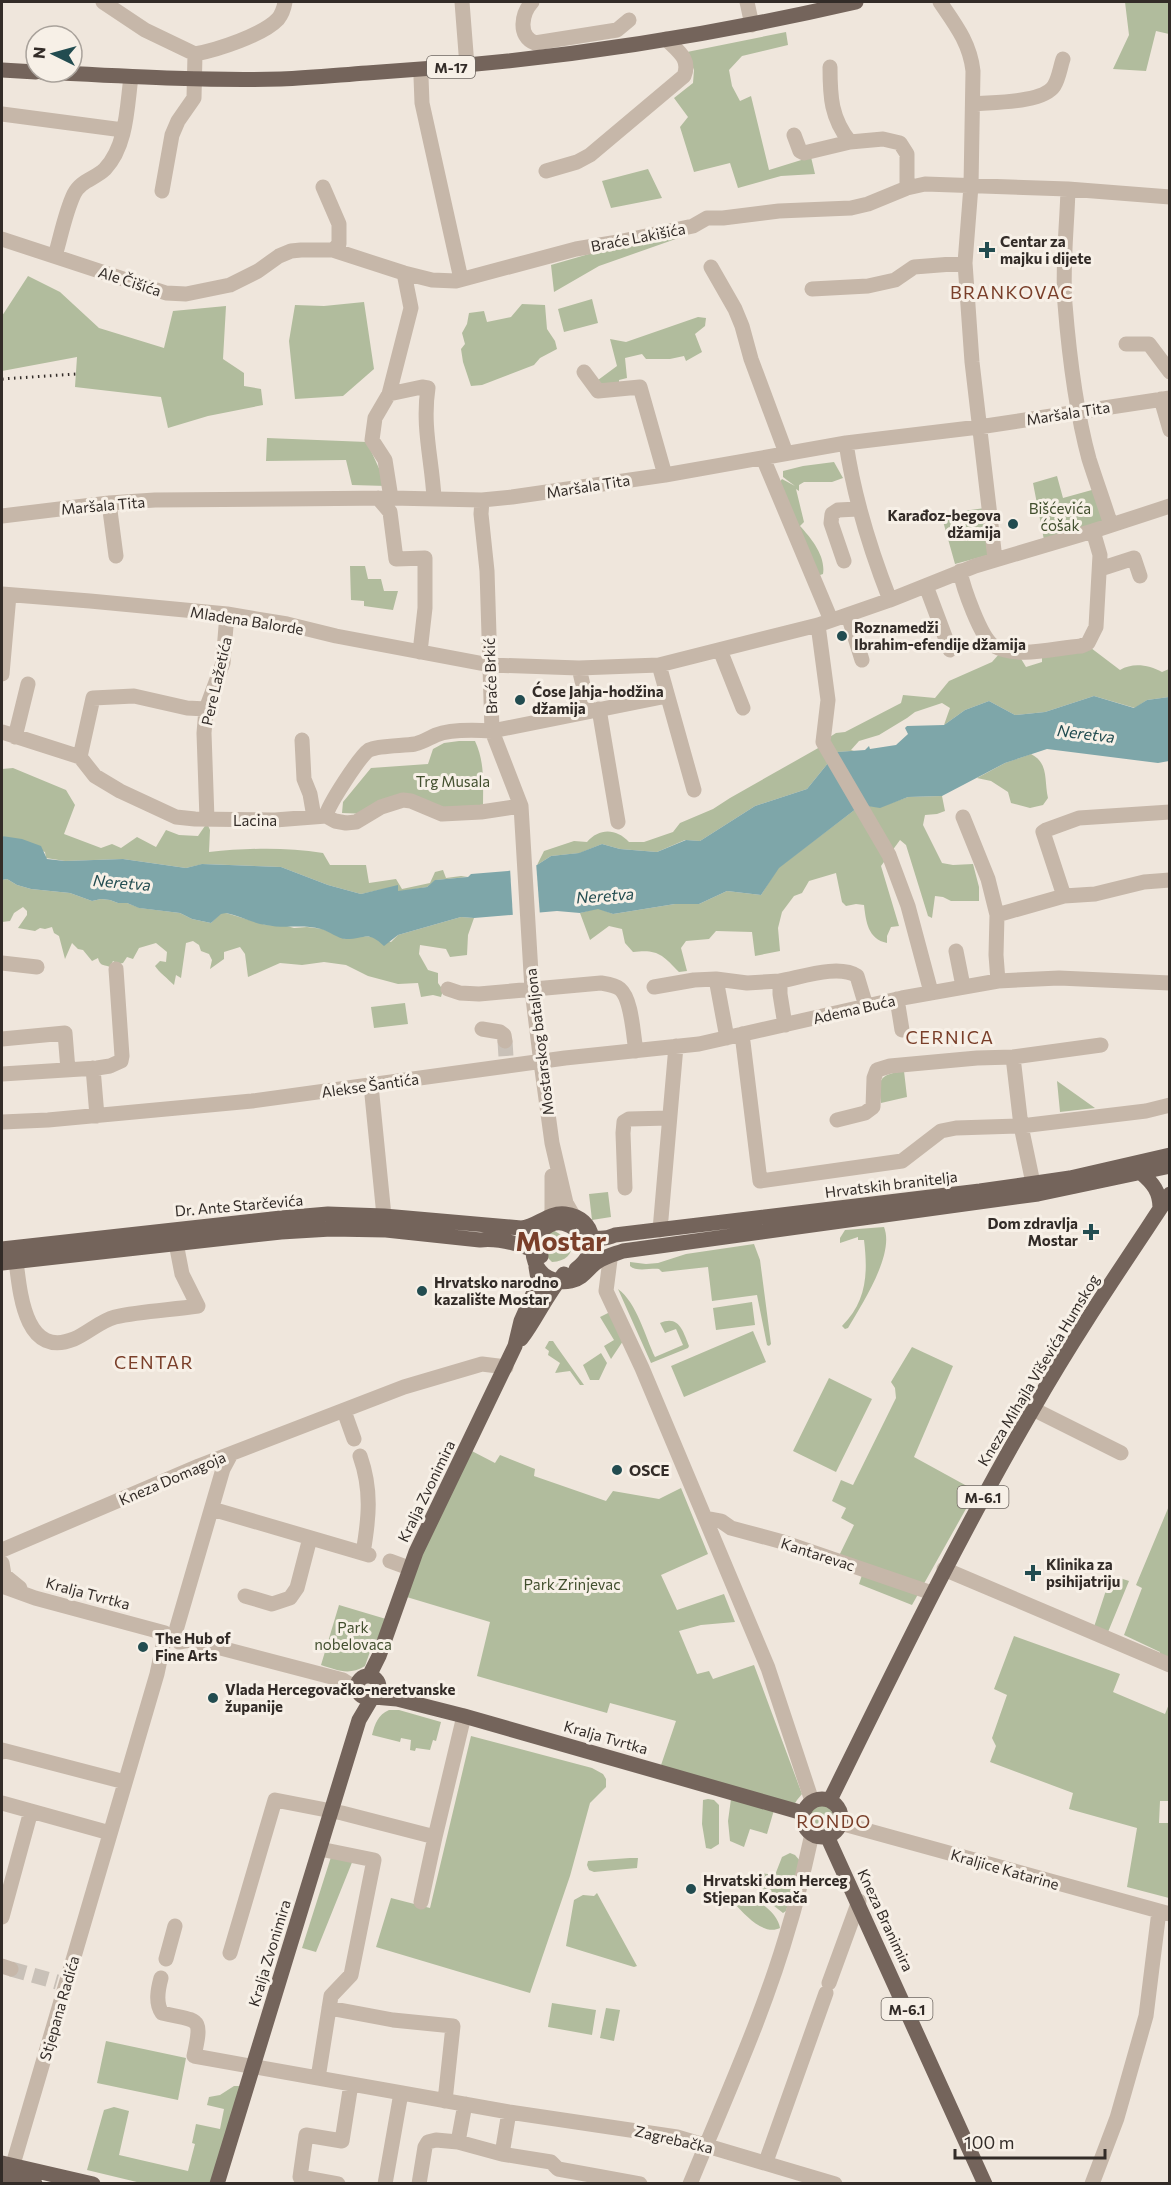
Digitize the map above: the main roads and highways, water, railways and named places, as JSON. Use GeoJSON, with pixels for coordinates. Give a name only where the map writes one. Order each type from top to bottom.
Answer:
{"type":"FeatureCollection","features":[{"type":"Feature","properties":{"kind":"main road","name":"M-17"},"geometry":{"type":"LineString","coordinates":[[84,74],[279,79],[466,66],[556,48],[666,39],[752,25],[856,2]]}},
{"type":"Feature","properties":{"kind":"main road"},"geometry":{"type":"LineString","coordinates":[[2,70],[24,71]]}},
{"type":"Feature","properties":{"kind":"main road","name":"Hrvatskih branitelja"},"geometry":{"type":"LineString","coordinates":[[591,1233],[608,1238],[615,1235],[1033,1183],[1096,1173],[1170,1155]]}},
{"type":"Feature","properties":{"kind":"main road"},"geometry":{"type":"LineString","coordinates":[[534,1259],[570,1281],[581,1277],[596,1262],[617,1256],[1038,1194],[1170,1166]]}},
{"type":"Feature","properties":{"kind":"main road"},"geometry":{"type":"LineString","coordinates":[[1141,1173],[1152,1182],[1157,1191],[1160,1208]]}},
{"type":"Feature","properties":{"kind":"main road","name":"Kneza Mihajla Viševića Humskog"},"geometry":{"type":"LineString","coordinates":[[830,1800],[932,1593],[1033,1409],[1076,1337],[1170,1194]]}},
{"type":"Feature","properties":{"kind":"main road","name":"Dr. Ante Starčevića"},"geometry":{"type":"LineString","coordinates":[[480,1233],[546,1225],[563,1214],[585,1223],[591,1233]]}},
{"type":"Feature","properties":{"kind":"main road","name":"Dr. Ante Starčevića"},"geometry":{"type":"LineString","coordinates":[[2,1249],[281,1218],[328,1215],[384,1216],[480,1233],[534,1259]]}},
{"type":"Feature","properties":{"kind":"main road"},"geometry":{"type":"LineString","coordinates":[[546,1225],[563,1223],[585,1236],[591,1233],[590,1250],[586,1259]]}},
{"type":"Feature","properties":{"kind":"main road","name":"Kralja Zvonimira"},"geometry":{"type":"LineString","coordinates":[[217,2184],[359,1720],[409,1568],[515,1346],[521,1322],[537,1285],[534,1259],[546,1225]]}},
{"type":"Feature","properties":{"kind":"main road"},"geometry":{"type":"LineString","coordinates":[[11,1265],[176,1243],[331,1229],[480,1233]]}},
{"type":"Feature","properties":{"kind":"main road"},"geometry":{"type":"LineString","coordinates":[[562,1276],[596,1254],[609,1250],[617,1256]]}},
{"type":"Feature","properties":{"kind":"main road","name":"Kralja Zvonimira"},"geometry":{"type":"LineString","coordinates":[[515,1346],[528,1330],[542,1302],[562,1276]]}},
{"type":"Feature","properties":{"kind":"main road","name":"Kralja Tvrtka"},"geometry":{"type":"LineString","coordinates":[[369,1688],[398,1699],[807,1807]]}},
{"type":"Feature","properties":{"kind":"main road"},"geometry":{"type":"LineString","coordinates":[[821,1798],[830,1800],[839,1809],[840,1823],[834,1832],[819,1837],[805,1827],[807,1807],[821,1798]]}},
{"type":"Feature","properties":{"kind":"main road","name":"Kneza Branimira"},"geometry":{"type":"LineString","coordinates":[[827,1836],[859,1901],[985,2184]]}},
{"type":"Feature","properties":{"kind":"main road"},"geometry":{"type":"LineString","coordinates":[[6,2173],[35,2184]]}},
{"type":"Feature","properties":{"kind":"main road"},"geometry":{"type":"LineString","coordinates":[[6,2173],[93,2184]]}},
{"type":"Feature","properties":{"kind":"water","name":"Neretva"},"geometry":{"type":"Polygon","coordinates":[[[1094,696],[1134,708],[1147,700],[1169,697],[1169,761],[1158,763],[1047,749],[1005,763],[942,796],[908,797],[880,808],[861,805],[779,868],[761,895],[727,891],[699,904],[675,904],[613,914],[598,909],[580,913],[557,911],[474,918],[461,917],[398,935],[384,946],[374,938],[366,936],[343,939],[321,929],[266,925],[226,913],[221,914],[211,923],[192,919],[180,913],[139,908],[110,900],[92,901],[70,893],[31,889],[7,879],[2,880],[2,836],[22,839],[41,846],[47,859],[65,861],[123,859],[186,868],[202,864],[281,867],[328,885],[361,894],[398,885],[398,891],[427,887],[435,880],[468,877],[471,874],[508,871],[537,865],[551,856],[579,853],[602,844],[620,849],[657,852],[686,840],[700,841],[755,806],[807,789],[837,752],[865,750],[869,746],[870,749],[896,745],[908,734],[905,728],[907,726],[944,725],[965,710],[989,701],[1015,715],[1045,712],[1094,696]]]}},
{"type":"Feature","properties":{"kind":"tunnel"},"geometry":{"type":"LineString","coordinates":[[505,1041],[506,1057]]}},
{"type":"Feature","properties":{"kind":"tunnel"},"geometry":{"type":"LineString","coordinates":[[11,1969],[57,1982]]}},
{"type":"Feature","properties":{"kind":"railway"},"geometry":{"type":"LineString","coordinates":[[2,379],[76,374]]}},
{"type":"Feature","properties":{"kind":"place","name":"Centar za majku i dijete"},"geometry":{"type":"Point","coordinates":[987,250]}},
{"type":"Feature","properties":{"kind":"place","name":"Karađoz-begova džamija"},"geometry":{"type":"Point","coordinates":[1013,524]}},
{"type":"Feature","properties":{"kind":"place","name":"Roznamedži Ibrahim-efendije džamija"},"geometry":{"type":"Point","coordinates":[842,636]}},
{"type":"Feature","properties":{"kind":"place","name":"Ćose Jahja-hodžina džamija"},"geometry":{"type":"Point","coordinates":[520,700]}},
{"type":"Feature","properties":{"kind":"place","name":"Dom zdravlja Mostar"},"geometry":{"type":"Point","coordinates":[1091,1232]}},
{"type":"Feature","properties":{"kind":"place","name":"Hrvatsko narodno kazalište Mostar"},"geometry":{"type":"Point","coordinates":[422,1291]}},
{"type":"Feature","properties":{"kind":"place","name":"OSCE"},"geometry":{"type":"Point","coordinates":[617,1470]}},
{"type":"Feature","properties":{"kind":"place","name":"Klinika za psihijatriju"},"geometry":{"type":"Point","coordinates":[1033,1573]}},
{"type":"Feature","properties":{"kind":"place","name":"The Hub of Fine Arts"},"geometry":{"type":"Point","coordinates":[143,1647]}},
{"type":"Feature","properties":{"kind":"place","name":"Vlada Hercegovačko-neretvanske županije"},"geometry":{"type":"Point","coordinates":[213,1698]}},
{"type":"Feature","properties":{"kind":"place","name":"Hrvatski dom Herceg Stjepan Kosača"},"geometry":{"type":"Point","coordinates":[691,1889]}},
{"type":"Feature","properties":{"kind":"district","name":"BRANKOVAC"},"geometry":{"type":"Point","coordinates":[1012,292]}},
{"type":"Feature","properties":{"kind":"district","name":"CERNICA"},"geometry":{"type":"Point","coordinates":[950,1037]}},
{"type":"Feature","properties":{"kind":"district","name":"Mostar"},"geometry":{"type":"Point","coordinates":[561,1240]}},
{"type":"Feature","properties":{"kind":"district","name":"CENTAR"},"geometry":{"type":"Point","coordinates":[154,1362]}},
{"type":"Feature","properties":{"kind":"district","name":"RONDO"},"geometry":{"type":"Point","coordinates":[834,1821]}},
{"type":"Feature","properties":{"kind":"park label","name":"Bišćevića ćošak"},"geometry":{"type":"Point","coordinates":[1060,516]}},
{"type":"Feature","properties":{"kind":"park label","name":"Trg Musala"},"geometry":{"type":"Point","coordinates":[453,781]}},
{"type":"Feature","properties":{"kind":"park label","name":"Park Zrinjevac"},"geometry":{"type":"Point","coordinates":[572,1584]}},
{"type":"Feature","properties":{"kind":"park label","name":"Park nobelovaca"},"geometry":{"type":"Point","coordinates":[353,1636]}}]}
